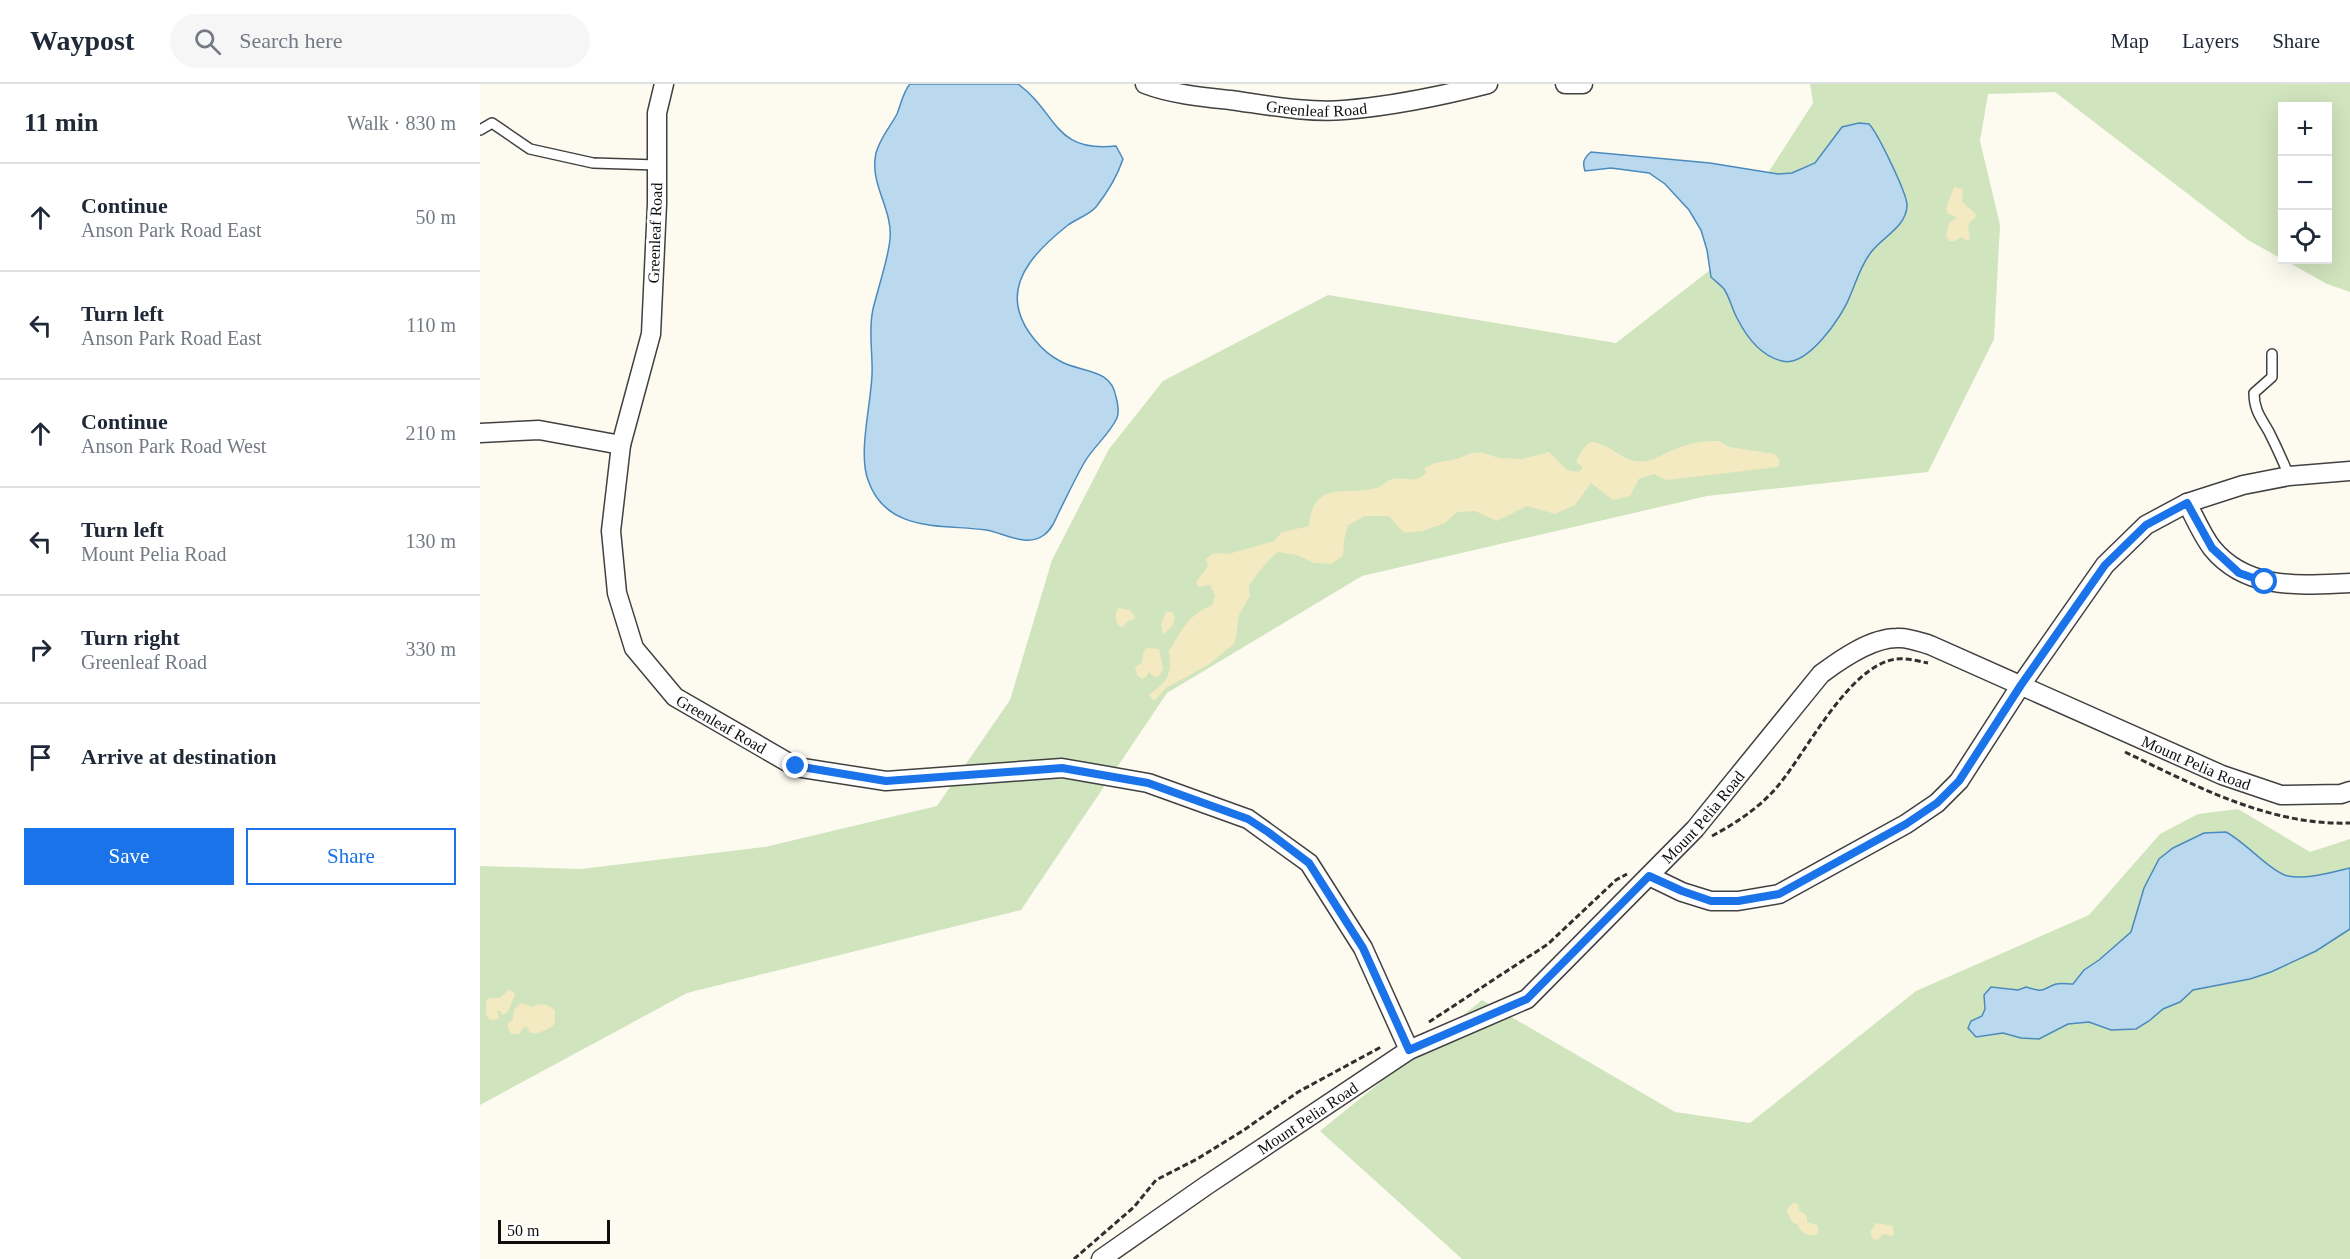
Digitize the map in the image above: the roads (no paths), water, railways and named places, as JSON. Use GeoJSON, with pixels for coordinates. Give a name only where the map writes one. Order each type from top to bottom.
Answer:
{"type":"FeatureCollection","features":[{"type":"Feature","properties":{"kind":"street","name":"Greenleaf Road"},"geometry":{"type":"LineString","coordinates":[[664,84],[657,113],[651,334],[621,445],[611,531],[617,593],[634,648],[675,697],[796,766],[886,781],[1062,768],[1148,783],[1248,819],[1309,863],[1363,948],[1409,1050]]}},
{"type":"Feature","properties":{"kind":"street","name":"Greenleaf Road"},"geometry":{"type":"LineString","coordinates":[[1145,84],[1155,88],[1216,98],[1294,108],[1342,110],[1412,101],[1488,84]]}},
{"type":"Feature","properties":{"kind":"street"},"geometry":{"type":"LineString","coordinates":[[1565,84],[1583,84]]}},
{"type":"Feature","properties":{"kind":"street"},"geometry":{"type":"LineString","coordinates":[[480,433],[539,430],[621,445]]}},
{"type":"Feature","properties":{"kind":"street"},"geometry":{"type":"LineString","coordinates":[[1649,876],[1711,901],[1738,901],[1779,894],[1906,824],[1937,803],[1959,781],[2021,685],[2105,565],[2146,525],[2187,503],[2243,485],[2289,476],[2350,471]]}},
{"type":"Feature","properties":{"kind":"street"},"geometry":{"type":"LineString","coordinates":[[2187,503],[2212,548],[2239,573],[2265,582],[2302,585],[2350,583]]}},
{"type":"Feature","properties":{"kind":"street","name":"Mount Pelia Road"},"geometry":{"type":"LineString","coordinates":[[1101,1259],[1409,1050],[1527,999],[1695,829],[1821,674],[1847,654],[1898,638],[1930,645],[2222,775],[2281,795],[2341,794],[2350,791]]}},
{"type":"Feature","properties":{"kind":"lane"},"geometry":{"type":"LineString","coordinates":[[480,130],[492,123],[530,149],[593,163],[657,165]]}},
{"type":"Feature","properties":{"kind":"lane"},"geometry":{"type":"LineString","coordinates":[[2272,354],[2272,378],[2254,393],[2254,402],[2257,414],[2268,431],[2289,476]]}},
{"type":"Feature","properties":{"kind":"water"},"geometry":{"type":"Polygon","coordinates":[[[910,84],[1018,84],[1031,95],[1068,137],[1095,147],[1116,146],[1123,159],[1118,172],[1096,207],[1068,225],[1048,242],[1030,262],[1019,285],[1017,298],[1021,318],[1035,340],[1060,361],[1094,372],[1108,380],[1113,387],[1118,408],[1118,416],[1114,424],[1084,463],[1053,525],[1037,539],[1015,539],[986,530],[934,526],[901,518],[876,497],[868,480],[864,456],[872,375],[872,317],[890,239],[888,217],[876,175],[876,153],[910,84]]]}},
{"type":"Feature","properties":{"kind":"water"},"geometry":{"type":"Polygon","coordinates":[[[1859,123],[1869,124],[1885,151],[1906,200],[1906,214],[1897,227],[1869,255],[1846,305],[1832,328],[1812,349],[1792,361],[1782,361],[1767,355],[1745,332],[1724,289],[1711,277],[1701,230],[1689,210],[1665,184],[1649,173],[1611,168],[1585,171],[1584,168],[1584,160],[1591,152],[1710,163],[1778,174],[1792,173],[1815,163],[1842,127],[1859,123]]]}},
{"type":"Feature","properties":{"kind":"water"},"geometry":{"type":"Polygon","coordinates":[[[2226,832],[2274,869],[2288,876],[2311,876],[2350,868],[2350,929],[2316,951],[2271,972],[2250,979],[2193,990],[2180,1002],[2163,1009],[2136,1029],[2111,1030],[2089,1022],[2068,1024],[2039,1039],[2021,1038],[2003,1033],[1976,1037],[1968,1028],[1971,1021],[1982,1016],[1985,1009],[1984,995],[1991,987],[2018,990],[2026,987],[2040,990],[2056,984],[2073,984],[2084,970],[2131,932],[2144,888],[2159,859],[2173,848],[2204,833],[2226,832]]]}}]}
